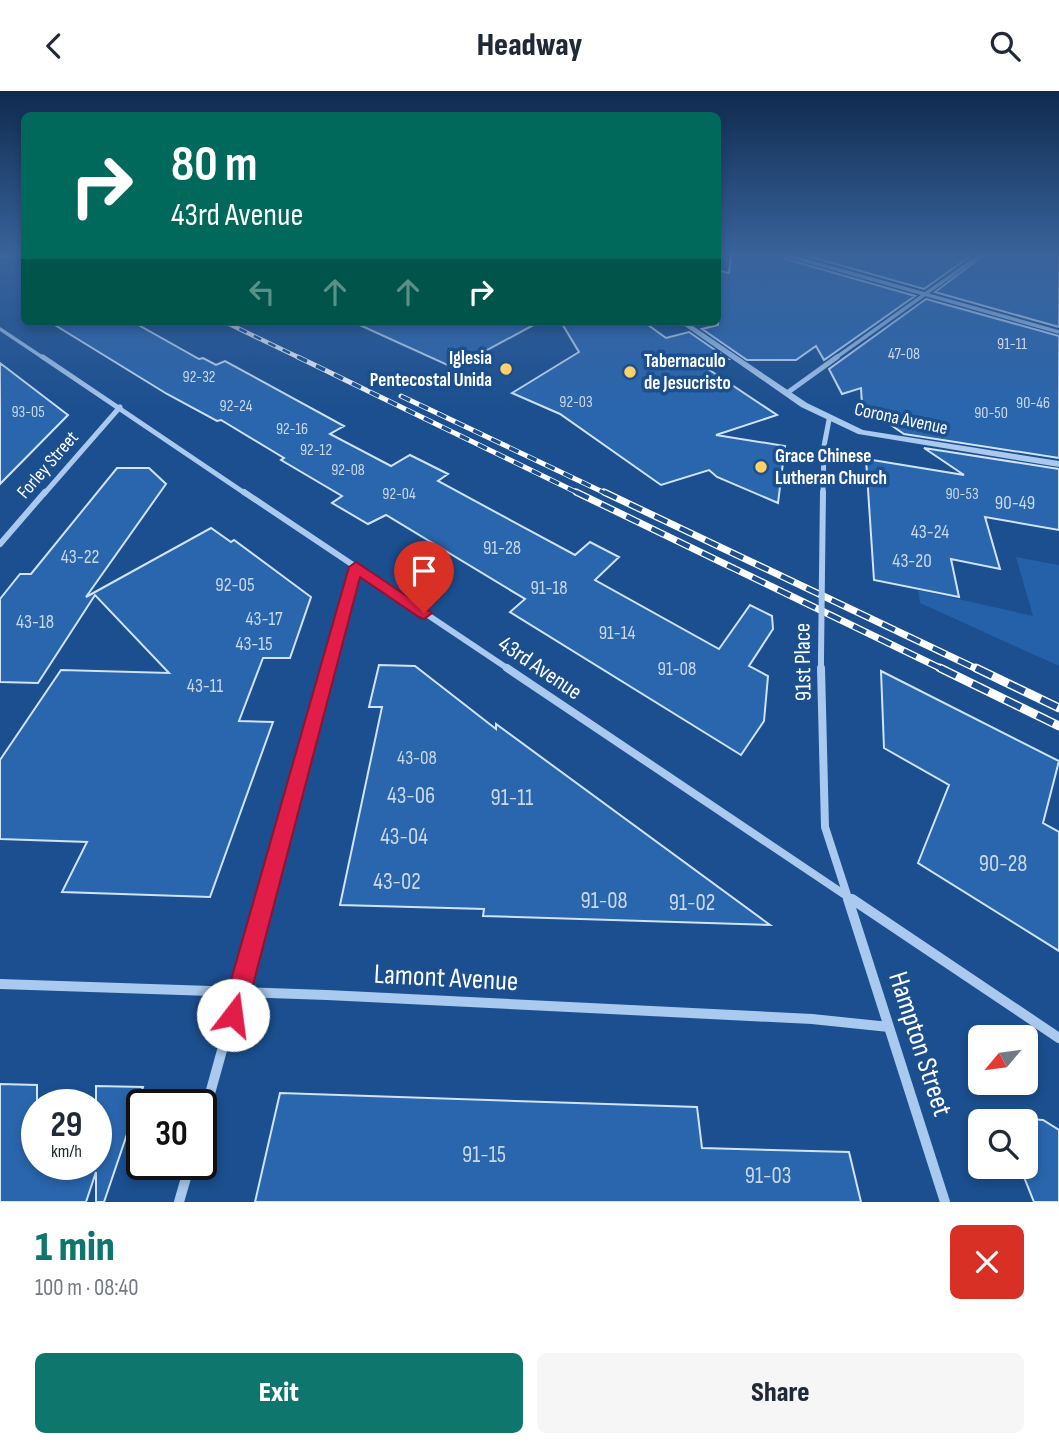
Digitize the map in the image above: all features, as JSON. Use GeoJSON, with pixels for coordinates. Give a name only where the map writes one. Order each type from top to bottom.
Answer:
{"type":"FeatureCollection","features":[{"type":"Feature","properties":{"kind":"street"},"geometry":{"type":"LineString","coordinates":[[787,393],[910,307]]}},
{"type":"Feature","properties":{"kind":"street"},"geometry":{"type":"LineString","coordinates":[[970,307],[1059,331]]}},
{"type":"Feature","properties":{"kind":"street","name":"Corona Avenue"},"geometry":{"type":"LineString","coordinates":[[688,326],[830,420],[878,436],[1059,464]]}},
{"type":"Feature","properties":{"kind":"street","name":"43rd Avenue"},"geometry":{"type":"LineString","coordinates":[[0,329],[1059,1038]]}},
{"type":"Feature","properties":{"kind":"street","name":"Forley Street"},"geometry":{"type":"LineString","coordinates":[[0,544],[120,407]]}},
{"type":"Feature","properties":{"kind":"street","name":"91st Place"},"geometry":{"type":"LineString","coordinates":[[830,420],[824,446],[822,572],[825,827],[850,900]]}},
{"type":"Feature","properties":{"kind":"street"},"geometry":{"type":"LineString","coordinates":[[211,1089],[356,567]]}},
{"type":"Feature","properties":{"kind":"street","name":"Hampton Street"},"geometry":{"type":"LineString","coordinates":[[850,900],[945,1202]]}},
{"type":"Feature","properties":{"kind":"street","name":"Lamont Avenue"},"geometry":{"type":"LineString","coordinates":[[0,984],[327,995],[811,1019],[889,1027]]}},
{"type":"Feature","properties":{"kind":"street"},"geometry":{"type":"LineString","coordinates":[[179,1202],[185,1180]]}},
{"type":"Feature","properties":{"kind":"shaded area"},"geometry":{"type":"Polygon","coordinates":[[[1016,557],[1059,565],[1059,666],[920,603],[918,590],[1033,616],[1016,557]]]}},
{"type":"Feature","properties":{"kind":"building"},"geometry":{"type":"Polygon","coordinates":[[[721,307],[900,307],[824,360],[816,346],[796,360],[747,360],[702,329],[721,326],[721,307]]]}},
{"type":"Feature","properties":{"kind":"building"},"geometry":{"type":"Polygon","coordinates":[[[915,307],[954,307],[1059,336],[1059,458],[904,434],[862,405],[861,388],[842,394],[829,369],[915,307]]]}},
{"type":"Feature","properties":{"kind":"building"},"geometry":{"type":"Polygon","coordinates":[[[988,307],[1059,307],[1059,327],[988,307]]]}},
{"type":"Feature","properties":{"kind":"building"},"geometry":{"type":"Polygon","coordinates":[[[56,326],[140,326],[199,359],[203,358],[216,365],[225,361],[344,426],[330,434],[391,466],[410,455],[448,474],[438,481],[575,555],[590,542],[619,557],[595,580],[719,649],[750,605],[772,616],[773,629],[749,666],[768,676],[764,721],[741,755],[510,612],[525,599],[386,515],[368,524],[332,503],[342,496],[281,460],[284,458],[221,420],[217,421],[167,394],[56,326]]]}},
{"type":"Feature","properties":{"kind":"building"},"geometry":{"type":"Polygon","coordinates":[[[362,326],[532,326],[454,368],[362,326]]]}},
{"type":"Feature","properties":{"kind":"building"},"geometry":{"type":"Polygon","coordinates":[[[563,326],[650,326],[666,338],[689,332],[728,359],[693,359],[777,415],[716,435],[785,446],[778,503],[717,477],[709,470],[661,485],[560,414],[512,393],[579,352],[563,326]]]}},
{"type":"Feature","properties":{"kind":"building"},"geometry":{"type":"Polygon","coordinates":[[[0,363],[68,415],[0,484],[0,363]]]}},
{"type":"Feature","properties":{"kind":"building"},"geometry":{"type":"Polygon","coordinates":[[[924,448],[1059,469],[1059,530],[985,517],[1000,569],[951,559],[959,597],[874,580],[866,459],[964,475],[924,448]]]}},
{"type":"Feature","properties":{"kind":"building"},"geometry":{"type":"Polygon","coordinates":[[[117,468],[149,468],[166,484],[86,597],[211,528],[231,542],[234,540],[311,597],[290,658],[263,658],[239,721],[273,722],[210,897],[62,892],[87,842],[0,839],[0,760],[61,670],[169,673],[95,595],[38,683],[0,682],[0,599],[20,574],[31,574],[117,468]]]}},
{"type":"Feature","properties":{"kind":"building"},"geometry":{"type":"Polygon","coordinates":[[[379,665],[415,666],[496,729],[496,724],[770,925],[483,916],[484,909],[340,905],[382,707],[369,707],[379,665]]]}},
{"type":"Feature","properties":{"kind":"building"},"geometry":{"type":"Polygon","coordinates":[[[881,671],[1059,761],[1043,823],[1059,832],[1059,951],[918,863],[949,785],[884,748],[881,671]]]}},
{"type":"Feature","properties":{"kind":"building"},"geometry":{"type":"Polygon","coordinates":[[[0,1084],[37,1085],[37,1089],[21,1089],[21,1180],[93,1180],[86,1202],[0,1202],[0,1084]]]}},
{"type":"Feature","properties":{"kind":"building"},"geometry":{"type":"Polygon","coordinates":[[[96,1086],[143,1087],[126,1089],[126,1137],[112,1178],[112,1089],[96,1089],[96,1086]]]}},
{"type":"Feature","properties":{"kind":"building"},"geometry":{"type":"Polygon","coordinates":[[[280,1093],[697,1107],[702,1148],[849,1152],[861,1202],[255,1202],[280,1093]]]}},
{"type":"Feature","properties":{"kind":"building"},"geometry":{"type":"Polygon","coordinates":[[[1038,1120],[1043,1120],[1059,1130],[1059,1202],[1034,1202],[1025,1179],[1038,1179],[1038,1120]]]}},
{"type":"Feature","properties":{"kind":"building"},"geometry":{"type":"Polygon","coordinates":[[[96,1180],[111,1180],[104,1202],[96,1202],[96,1180]]]}},
{"type":"Feature","properties":{"kind":"railway"},"geometry":{"type":"LineString","coordinates":[[233,326],[302,359]]}},
{"type":"Feature","properties":{"kind":"railway"},"geometry":{"type":"LineString","coordinates":[[298,357],[580,494]]}},
{"type":"Feature","properties":{"kind":"railway"},"geometry":{"type":"LineString","coordinates":[[401,396],[607,494]]}},
{"type":"Feature","properties":{"kind":"railway"},"geometry":{"type":"LineString","coordinates":[[576,492],[944,670]]}},
{"type":"Feature","properties":{"kind":"railway"},"geometry":{"type":"LineString","coordinates":[[604,492],[979,670]]}},
{"type":"Feature","properties":{"kind":"railway"},"geometry":{"type":"LineString","coordinates":[[940,668],[1059,726]]}},
{"type":"Feature","properties":{"kind":"railway"},"geometry":{"type":"LineString","coordinates":[[976,668],[1059,708]]}},
{"type":"Feature","properties":{"kind":"place","name":"Iglesia Pentecostal Unida"},"geometry":{"type":"Point","coordinates":[506,369]}},
{"type":"Feature","properties":{"kind":"place","name":"Tabernaculo de Jesucristo"},"geometry":{"type":"Point","coordinates":[630,372]}},
{"type":"Feature","properties":{"kind":"place","name":"Grace Chinese Lutheran Church"},"geometry":{"type":"Point","coordinates":[761,467]}},
{"type":"Feature","properties":{"kind":"route"},"geometry":{"type":"LineString","coordinates":[[233,1015],[356,567],[424,613]]}}]}
